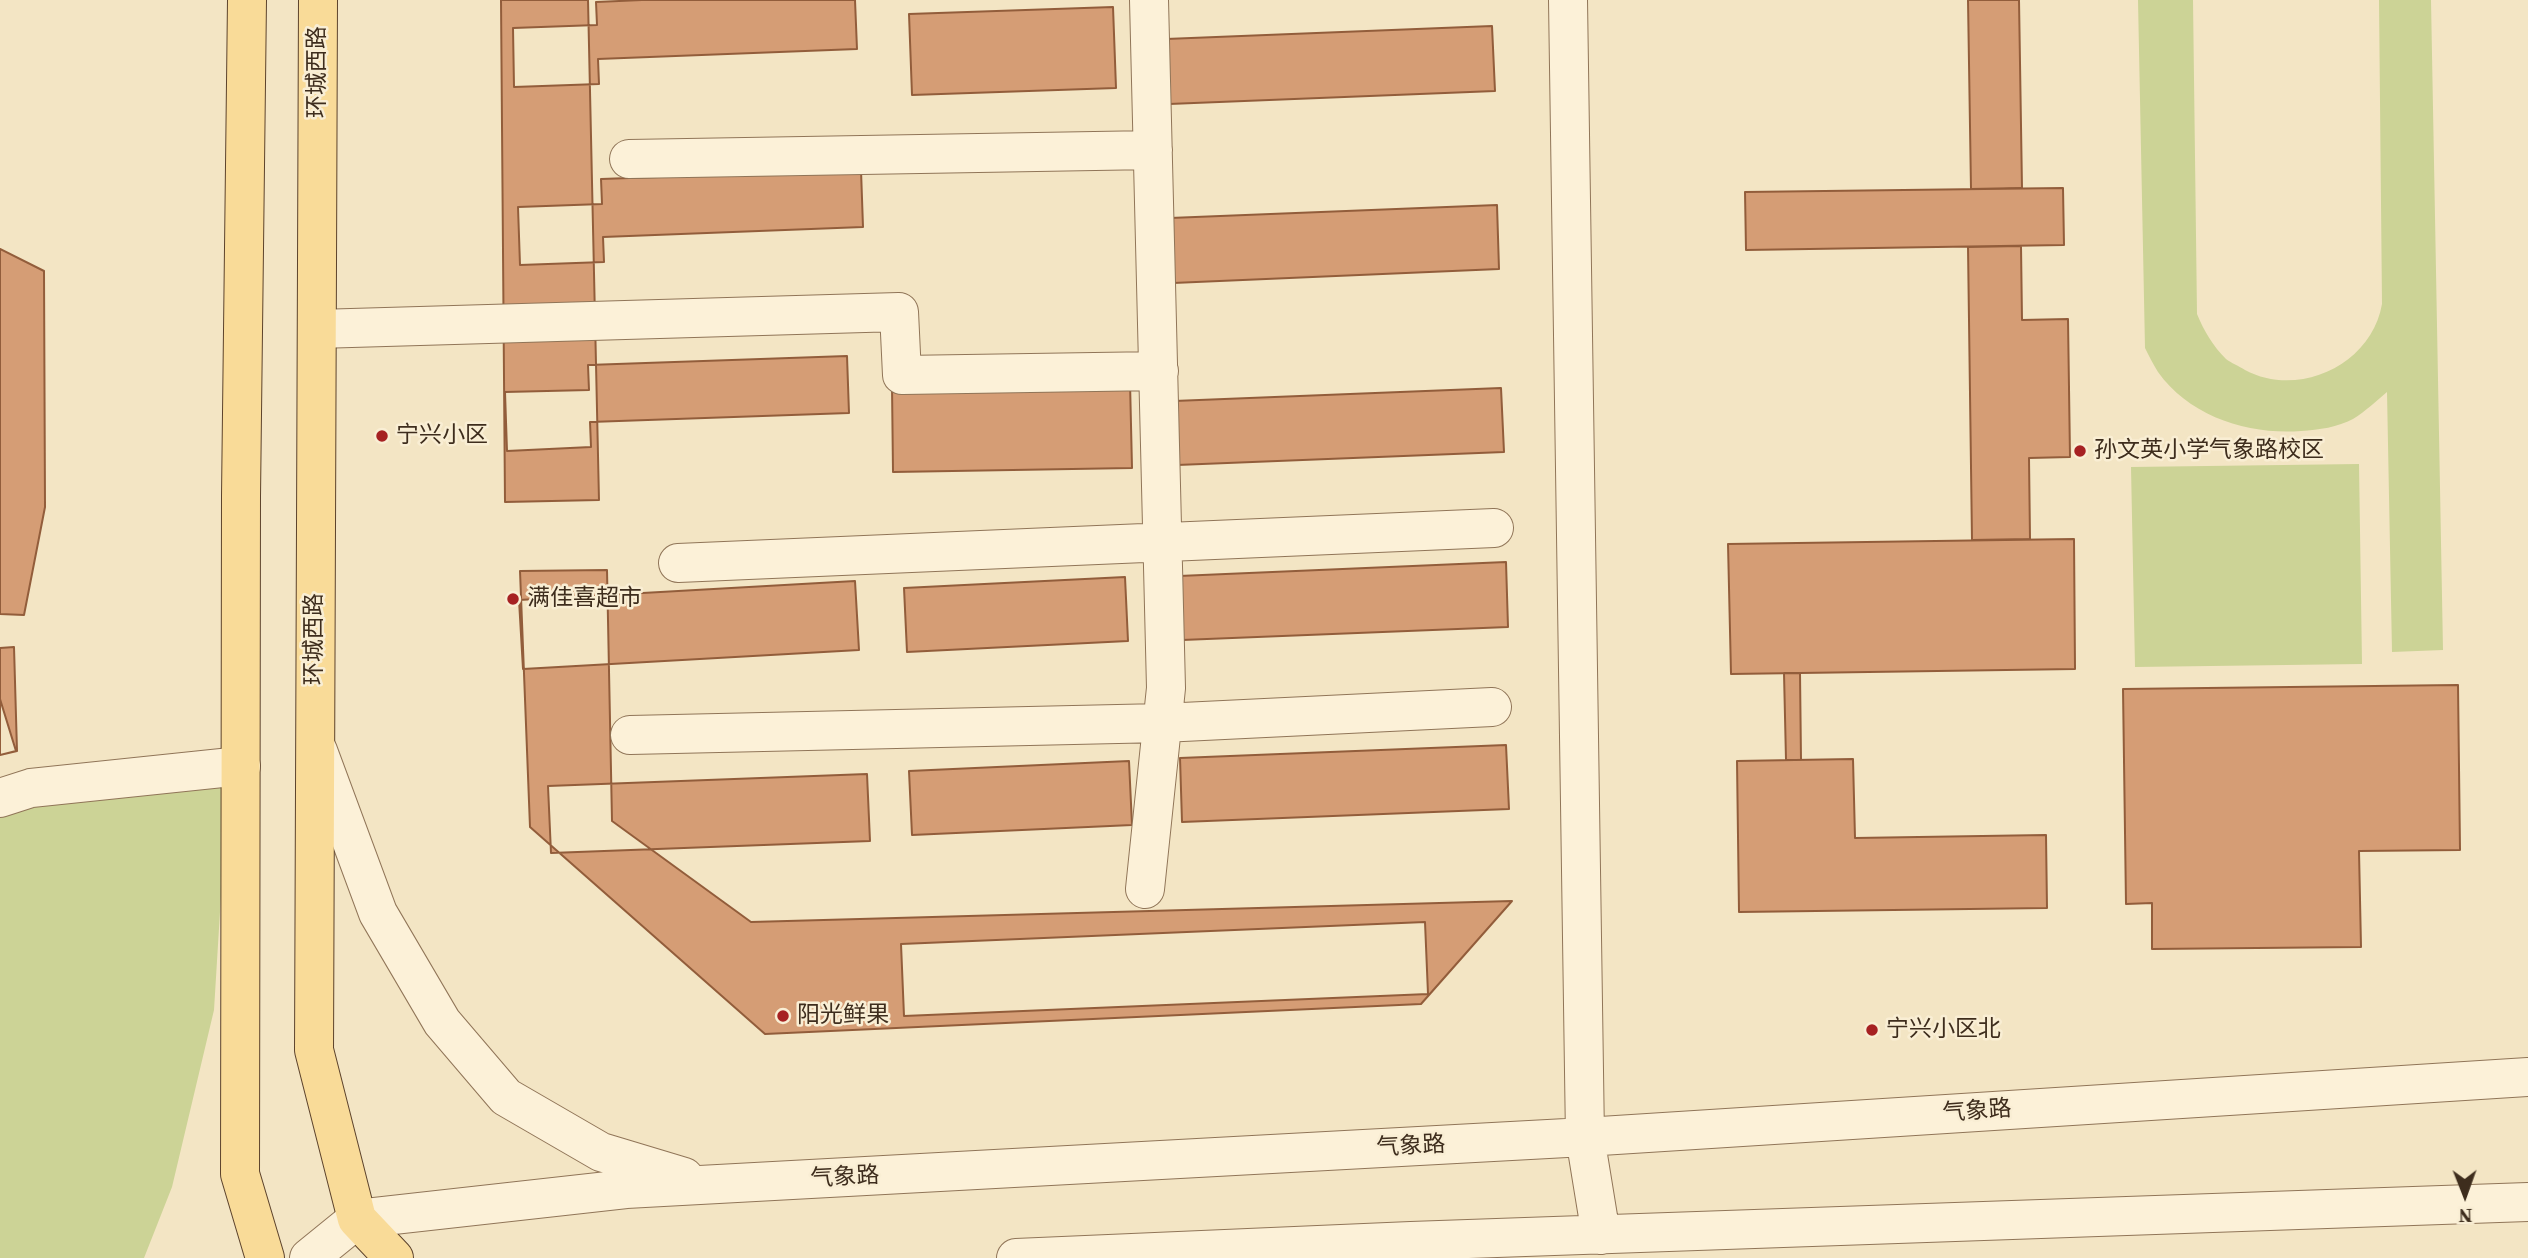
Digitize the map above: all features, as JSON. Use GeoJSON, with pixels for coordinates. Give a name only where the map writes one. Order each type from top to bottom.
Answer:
{"type":"FeatureCollection","features":[{"type":"Feature","properties":{"kind":"main road"},"geometry":{"type":"LineString","coordinates":[[247,0],[241,496],[240,1174],[265,1258]]}},
{"type":"Feature","properties":{"kind":"main road","name":"环城西路"},"geometry":{"type":"LineString","coordinates":[[318,0],[314,1050],[357,1219],[394,1258]]}},
{"type":"Feature","properties":{"kind":"street"},"geometry":{"type":"LineString","coordinates":[[1144,889],[1166,688],[1150,0]]}},
{"type":"Feature","properties":{"kind":"street"},"geometry":{"type":"LineString","coordinates":[[1568,0],[1585,1138],[1601,1235]]}},
{"type":"Feature","properties":{"kind":"street"},"geometry":{"type":"LineString","coordinates":[[629,159],[1153,149]]}},
{"type":"Feature","properties":{"kind":"street"},"geometry":{"type":"LineString","coordinates":[[317,329],[899,312],[902,375],[1159,371]]}},
{"type":"Feature","properties":{"kind":"street"},"geometry":{"type":"LineString","coordinates":[[678,563],[1494,528]]}},
{"type":"Feature","properties":{"kind":"street"},"geometry":{"type":"LineString","coordinates":[[630,736],[1162,723],[1492,708]]}},
{"type":"Feature","properties":{"kind":"street"},"geometry":{"type":"LineString","coordinates":[[315,742],[378,913],[442,1022],[506,1097],[601,1152],[709,1185]]}},
{"type":"Feature","properties":{"kind":"street"},"geometry":{"type":"LineString","coordinates":[[0,798],[31,788],[241,766]]}},
{"type":"Feature","properties":{"kind":"street","name":"气象路"},"geometry":{"type":"LineString","coordinates":[[357,1219],[626,1189],[1585,1138],[2528,1077]]}},
{"type":"Feature","properties":{"kind":"street"},"geometry":{"type":"LineString","coordinates":[[1016,1258],[2528,1202]]}},
{"type":"Feature","properties":{"kind":"street"},"geometry":{"type":"LineString","coordinates":[[309,1258],[357,1219]]}},
{"type":"Feature","properties":{"kind":"green space"},"geometry":{"type":"Polygon","coordinates":[[[2138,0],[2193,0],[2197,314],[2209,338],[2226,359],[2266,378],[2288,380],[2309,378],[2348,359],[2364,344],[2375,325],[2382,304],[2379,0],[2431,0],[2443,650],[2392,652],[2387,392],[2353,419],[2335,426],[2301,431],[2261,430],[2222,420],[2187,401],[2171,388],[2158,372],[2145,348],[2138,0]]]}},
{"type":"Feature","properties":{"kind":"green space"},"geometry":{"type":"Polygon","coordinates":[[[2359,464],[2362,664],[2135,667],[2131,467],[2359,464]]]}},
{"type":"Feature","properties":{"kind":"green space"},"geometry":{"type":"Polygon","coordinates":[[[228,781],[214,1010],[172,1187],[144,1258],[0,1258],[0,815],[33,803],[228,781]]]}},
{"type":"Feature","properties":{"kind":"building"},"geometry":{"type":"Polygon","coordinates":[[[501,0],[588,0],[599,500],[505,502],[501,0]]]}},
{"type":"Feature","properties":{"kind":"building"},"geometry":{"type":"Polygon","coordinates":[[[855,0],[857,49],[598,59],[599,84],[514,87],[513,28],[597,25],[596,2],[855,0]]]}},
{"type":"Feature","properties":{"kind":"building"},"geometry":{"type":"Polygon","coordinates":[[[1968,0],[2019,0],[2022,188],[1971,189],[1968,0]]]}},
{"type":"Feature","properties":{"kind":"building"},"geometry":{"type":"Polygon","coordinates":[[[1113,7],[1116,88],[912,95],[909,14],[1113,7]]]}},
{"type":"Feature","properties":{"kind":"building"},"geometry":{"type":"Polygon","coordinates":[[[1492,26],[1495,91],[1169,104],[1166,39],[1492,26]]]}},
{"type":"Feature","properties":{"kind":"building"},"geometry":{"type":"Polygon","coordinates":[[[861,170],[863,227],[603,237],[604,262],[520,265],[518,207],[602,204],[601,179],[861,170]]]}},
{"type":"Feature","properties":{"kind":"building"},"geometry":{"type":"Polygon","coordinates":[[[2063,188],[2064,245],[1746,250],[1745,192],[2063,188]]]}},
{"type":"Feature","properties":{"kind":"building"},"geometry":{"type":"Polygon","coordinates":[[[1497,205],[1499,269],[1173,283],[1170,218],[1497,205]]]}},
{"type":"Feature","properties":{"kind":"building"},"geometry":{"type":"Polygon","coordinates":[[[2021,246],[2022,320],[2068,319],[2070,457],[2029,458],[2030,539],[1972,540],[1968,247],[2021,246]]]}},
{"type":"Feature","properties":{"kind":"building"},"geometry":{"type":"Polygon","coordinates":[[[0,249],[44,271],[45,507],[24,615],[0,614],[0,249]]]}},
{"type":"Feature","properties":{"kind":"building"},"geometry":{"type":"Polygon","coordinates":[[[847,356],[849,413],[590,422],[591,447],[507,451],[505,392],[589,390],[588,365],[847,356]]]}},
{"type":"Feature","properties":{"kind":"building"},"geometry":{"type":"Polygon","coordinates":[[[1130,382],[1132,468],[893,472],[892,386],[1130,382]]]}},
{"type":"Feature","properties":{"kind":"building"},"geometry":{"type":"Polygon","coordinates":[[[1501,388],[1504,452],[1177,465],[1174,401],[1501,388]]]}},
{"type":"Feature","properties":{"kind":"building"},"geometry":{"type":"Polygon","coordinates":[[[2074,539],[2075,669],[1731,674],[1728,544],[2074,539]]]}},
{"type":"Feature","properties":{"kind":"building"},"geometry":{"type":"Polygon","coordinates":[[[1506,562],[1508,627],[1182,640],[1179,576],[1506,562]]]}},
{"type":"Feature","properties":{"kind":"building"},"geometry":{"type":"Polygon","coordinates":[[[607,570],[612,821],[751,922],[1512,901],[1421,1004],[765,1034],[530,827],[520,571],[607,570]]]}},
{"type":"Feature","properties":{"kind":"building"},"geometry":{"type":"Polygon","coordinates":[[[1125,577],[1128,641],[907,652],[904,588],[1125,577]]]}},
{"type":"Feature","properties":{"kind":"building"},"geometry":{"type":"Polygon","coordinates":[[[855,581],[859,650],[523,669],[519,600],[855,581]]]}},
{"type":"Feature","properties":{"kind":"building"},"geometry":{"type":"Polygon","coordinates":[[[14,647],[17,751],[0,755],[0,648],[14,647]]]}},
{"type":"Feature","properties":{"kind":"building"},"geometry":{"type":"Polygon","coordinates":[[[1784,673],[1800,673],[1801,760],[1786,760],[1784,673]]]}},
{"type":"Feature","properties":{"kind":"building"},"geometry":{"type":"Polygon","coordinates":[[[2458,685],[2460,850],[2359,851],[2361,947],[2152,949],[2152,903],[2126,904],[2123,689],[2458,685]]]}},
{"type":"Feature","properties":{"kind":"building"},"geometry":{"type":"Polygon","coordinates":[[[0,699],[16,751],[0,755],[0,699]]]}},
{"type":"Feature","properties":{"kind":"building"},"geometry":{"type":"Polygon","coordinates":[[[1506,745],[1509,809],[1182,822],[1180,758],[1506,745]]]}},
{"type":"Feature","properties":{"kind":"building"},"geometry":{"type":"Polygon","coordinates":[[[1853,759],[1855,838],[2046,835],[2047,908],[1739,912],[1737,761],[1853,759]]]}},
{"type":"Feature","properties":{"kind":"building"},"geometry":{"type":"Polygon","coordinates":[[[1129,761],[1132,825],[912,835],[909,771],[1129,761]]]}},
{"type":"Feature","properties":{"kind":"building"},"geometry":{"type":"Polygon","coordinates":[[[867,774],[870,841],[551,853],[548,786],[867,774]]]}},
{"type":"Feature","properties":{"kind":"building"},"geometry":{"type":"Polygon","coordinates":[[[1425,922],[1428,994],[904,1016],[901,944],[1425,922]]]}},
{"type":"Feature","properties":{"kind":"place","name":"宁兴小区"},"geometry":{"type":"Point","coordinates":[382,436]}},
{"type":"Feature","properties":{"kind":"place","name":"孙文英小学气象路校区"},"geometry":{"type":"Point","coordinates":[2080,451]}},
{"type":"Feature","properties":{"kind":"place","name":"满佳喜超市"},"geometry":{"type":"Point","coordinates":[513,599]}},
{"type":"Feature","properties":{"kind":"place","name":"阳光鲜果"},"geometry":{"type":"Point","coordinates":[783,1016]}},
{"type":"Feature","properties":{"kind":"place","name":"宁兴小区北"},"geometry":{"type":"Point","coordinates":[1872,1030]}}]}
